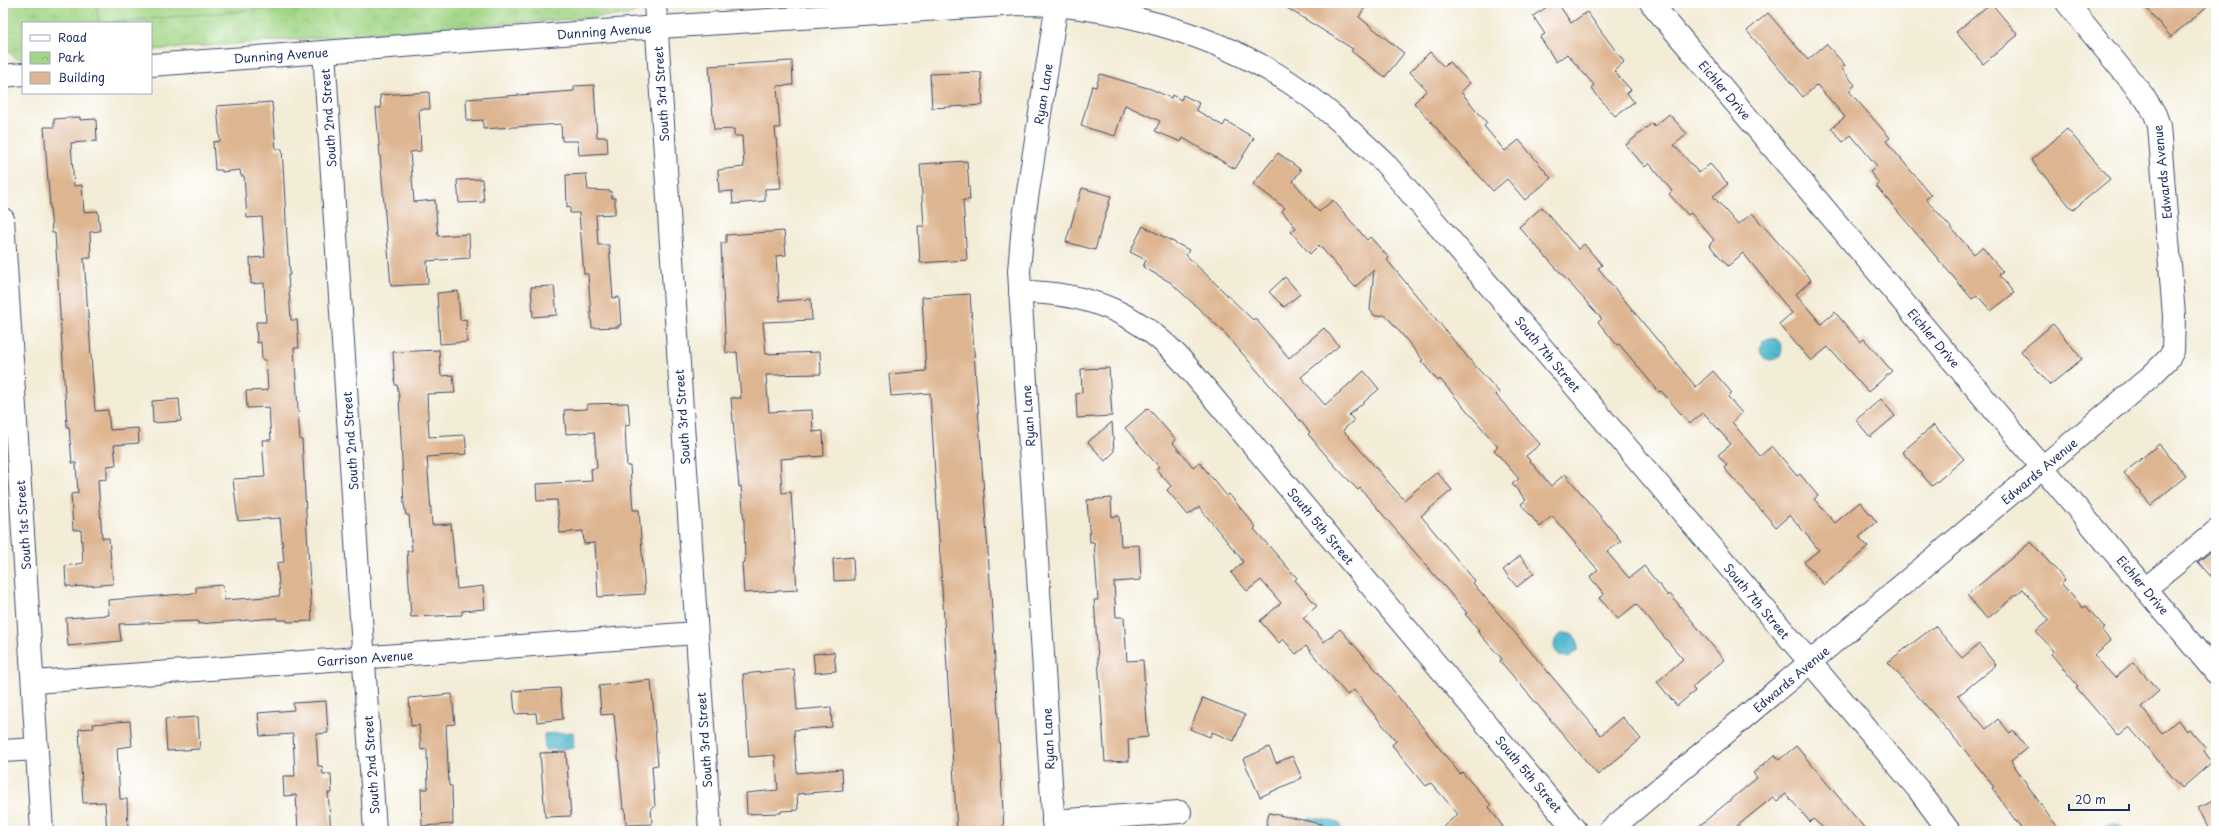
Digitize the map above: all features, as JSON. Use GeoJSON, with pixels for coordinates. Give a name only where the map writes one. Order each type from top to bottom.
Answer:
{"type":"FeatureCollection","features":[{"type":"Feature","properties":{"kind":"street","name":"South 3rd Street"},"geometry":{"type":"LineString","coordinates":[[655,3],[710,831]]}},
{"type":"Feature","properties":{"kind":"street","name":"Eichler Drive"},"geometry":{"type":"LineString","coordinates":[[1651,3],[2145,589],[2213,664]]}},
{"type":"Feature","properties":{"kind":"street","name":"Edwards Avenue"},"geometry":{"type":"LineString","coordinates":[[1609,831],[2151,376],[2169,358],[2174,347],[2174,316],[2162,147],[2157,120],[2152,109],[2137,88],[2067,3]]}},
{"type":"Feature","properties":{"kind":"street","name":"Dunning Avenue"},"geometry":{"type":"LineString","coordinates":[[152,65],[657,27],[898,7],[1057,4]]}},
{"type":"Feature","properties":{"kind":"street","name":"Ryan Lane"},"geometry":{"type":"LineString","coordinates":[[1054,826],[1019,259],[1023,224],[1057,4]]}},
{"type":"Feature","properties":{"kind":"street","name":"South 7th Street"},"geometry":{"type":"LineString","coordinates":[[1057,4],[1149,23],[1208,41],[1242,57],[1288,82],[1345,125],[1384,162],[1411,193],[1925,798],[1949,831]]}},
{"type":"Feature","properties":{"kind":"street","name":"South 2nd Street"},"geometry":{"type":"LineString","coordinates":[[324,52],[375,831]]}},
{"type":"Feature","properties":{"kind":"street"},"geometry":{"type":"LineString","coordinates":[[3,76],[22,74]]}},
{"type":"Feature","properties":{"kind":"street","name":"South 1st Street"},"geometry":{"type":"LineString","coordinates":[[3,219],[11,463],[34,682],[42,831]]}},
{"type":"Feature","properties":{"kind":"street","name":"South 5th Street"},"geometry":{"type":"LineString","coordinates":[[1020,292],[1054,293],[1095,302],[1133,320],[1166,344],[1185,364],[1576,831]]}},
{"type":"Feature","properties":{"kind":"street"},"geometry":{"type":"LineString","coordinates":[[2145,589],[2216,531]]}},
{"type":"Feature","properties":{"kind":"street","name":"Garrison Avenue"},"geometry":{"type":"LineString","coordinates":[[34,682],[696,633]]}},
{"type":"Feature","properties":{"kind":"street"},"geometry":{"type":"LineString","coordinates":[[3,752],[37,749]]}},
{"type":"Feature","properties":{"kind":"street"},"geometry":{"type":"LineString","coordinates":[[1054,826],[1180,812]]}},
{"type":"Feature","properties":{"kind":"green space"},"geometry":{"type":"Polygon","coordinates":[[[3,3],[640,3],[635,12],[628,15],[152,50],[152,22],[22,22],[22,59],[16,58],[10,53],[5,38],[3,3]]]}},
{"type":"Feature","properties":{"kind":"green space"},"geometry":{"type":"Polygon","coordinates":[[[96,3],[288,3],[276,8],[99,22],[96,3]]]}},
{"type":"Feature","properties":{"kind":"water"},"geometry":{"type":"Polygon","coordinates":[[[1771,338],[1779,341],[1782,349],[1779,357],[1771,360],[1763,357],[1760,349],[1763,341],[1771,338]]]}},
{"type":"Feature","properties":{"kind":"water"},"geometry":{"type":"Polygon","coordinates":[[[1566,633],[1574,637],[1578,645],[1574,653],[1566,657],[1558,653],[1554,645],[1558,637],[1566,633]]]}},
{"type":"Feature","properties":{"kind":"water"},"geometry":{"type":"Polygon","coordinates":[[[573,732],[574,748],[545,750],[544,734],[573,732]]]}},
{"type":"Feature","properties":{"kind":"water"},"geometry":{"type":"Polygon","coordinates":[[[1311,818],[1338,823],[1340,824],[1341,831],[1306,831],[1306,821],[1311,818]]]}},
{"type":"Feature","properties":{"kind":"water"},"geometry":{"type":"Polygon","coordinates":[[[2113,823],[2120,825],[2125,831],[2102,831],[2106,825],[2113,823]]]}},
{"type":"Feature","properties":{"kind":"building"},"geometry":{"type":"Polygon","coordinates":[[[1279,3],[1367,3],[1359,17],[1404,53],[1385,77],[1351,51],[1353,49],[1279,3]]]}},
{"type":"Feature","properties":{"kind":"building"},"geometry":{"type":"Polygon","coordinates":[[[1553,3],[1558,3],[1571,23],[1587,12],[1624,62],[1614,71],[1631,90],[1627,93],[1634,102],[1615,116],[1591,88],[1594,85],[1567,54],[1556,62],[1540,37],[1545,34],[1533,16],[1553,3]]]}},
{"type":"Feature","properties":{"kind":"building"},"geometry":{"type":"Polygon","coordinates":[[[1991,3],[2018,35],[1983,64],[1956,32],[1991,3]]]}},
{"type":"Feature","properties":{"kind":"building"},"geometry":{"type":"Polygon","coordinates":[[[2142,3],[2211,3],[2171,37],[2142,3]]]}},
{"type":"Feature","properties":{"kind":"building"},"geometry":{"type":"Polygon","coordinates":[[[1768,13],[1808,60],[1826,44],[1845,65],[1841,68],[1855,85],[1849,91],[1890,138],[1886,141],[1931,195],[1926,199],[1974,254],[1982,247],[2003,272],[1999,275],[2014,293],[1991,311],[1977,295],[1972,299],[1876,186],[1879,183],[1870,172],[1877,166],[1851,135],[1843,142],[1831,128],[1845,117],[1817,85],[1803,97],[1747,31],[1768,13]]]}},
{"type":"Feature","properties":{"kind":"building"},"geometry":{"type":"Polygon","coordinates":[[[1430,52],[1444,67],[1449,62],[1470,83],[1461,92],[1487,123],[1484,126],[1505,151],[1519,140],[1551,178],[1525,200],[1507,179],[1493,191],[1414,103],[1427,90],[1410,72],[1430,52]]]}},
{"type":"Feature","properties":{"kind":"building"},"geometry":{"type":"Polygon","coordinates":[[[792,61],[793,85],[777,86],[780,128],[775,128],[781,188],[765,189],[765,201],[733,204],[732,191],[719,192],[718,170],[744,167],[742,136],[734,136],[734,129],[714,130],[709,66],[792,61]]]}},
{"type":"Feature","properties":{"kind":"building"},"geometry":{"type":"Polygon","coordinates":[[[981,72],[983,105],[932,108],[930,74],[981,72]]]}},
{"type":"Feature","properties":{"kind":"building"},"geometry":{"type":"Polygon","coordinates":[[[1100,74],[1151,89],[1171,98],[1172,95],[1181,100],[1183,95],[1199,103],[1196,110],[1223,126],[1226,121],[1254,138],[1235,169],[1183,138],[1181,142],[1155,131],[1160,121],[1125,105],[1115,136],[1081,126],[1092,86],[1096,87],[1100,74]]]}},
{"type":"Feature","properties":{"kind":"building"},"geometry":{"type":"Polygon","coordinates":[[[594,85],[597,137],[607,137],[608,153],[579,155],[578,141],[562,141],[561,124],[483,129],[483,120],[467,121],[466,99],[574,91],[574,86],[594,85]]]}},
{"type":"Feature","properties":{"kind":"building"},"geometry":{"type":"Polygon","coordinates":[[[429,92],[430,109],[419,109],[421,151],[410,152],[414,202],[435,200],[438,236],[469,234],[470,258],[427,261],[428,284],[391,286],[376,108],[381,108],[380,95],[429,92]]]}},
{"type":"Feature","properties":{"kind":"building"},"geometry":{"type":"Polygon","coordinates":[[[272,102],[276,149],[282,149],[290,275],[288,275],[291,320],[297,320],[299,348],[294,348],[300,440],[302,440],[312,621],[287,622],[287,620],[277,620],[277,618],[198,624],[198,621],[119,624],[121,641],[68,646],[66,618],[109,615],[108,600],[196,593],[196,587],[223,585],[224,600],[280,596],[277,563],[284,562],[280,518],[238,521],[233,479],[265,477],[262,440],[271,440],[269,407],[247,408],[246,391],[268,390],[266,360],[262,360],[261,342],[257,343],[256,322],[266,322],[264,283],[251,284],[250,258],[265,257],[262,217],[247,218],[244,176],[241,176],[240,170],[222,172],[222,170],[215,170],[213,142],[220,141],[217,106],[272,102]]]}},
{"type":"Feature","properties":{"kind":"building"},"geometry":{"type":"Polygon","coordinates":[[[1669,114],[1687,134],[1674,145],[1699,173],[1710,164],[1728,184],[1713,196],[1738,225],[1752,213],[1811,280],[1796,294],[1821,324],[1835,312],[1860,342],[1864,339],[1892,371],[1868,392],[1828,347],[1811,361],[1779,324],[1792,313],[1743,253],[1728,266],[1709,245],[1714,240],[1691,213],[1688,215],[1669,194],[1672,191],[1649,163],[1645,167],[1626,145],[1652,123],[1655,126],[1669,114]]]}},
{"type":"Feature","properties":{"kind":"building"},"geometry":{"type":"Polygon","coordinates":[[[80,117],[80,120],[96,119],[97,141],[71,143],[74,186],[82,185],[84,212],[98,211],[100,231],[90,232],[91,258],[84,258],[95,411],[108,410],[110,430],[138,428],[139,443],[114,445],[116,465],[107,466],[107,479],[98,480],[102,538],[109,538],[113,584],[72,587],[66,586],[65,566],[83,563],[81,530],[73,530],[71,494],[78,493],[76,463],[72,463],[69,427],[67,427],[55,233],[52,233],[44,127],[54,127],[54,119],[80,117]]]}},
{"type":"Feature","properties":{"kind":"building"},"geometry":{"type":"Polygon","coordinates":[[[2067,129],[2110,179],[2073,210],[2031,160],[2067,129]]]}},
{"type":"Feature","properties":{"kind":"building"},"geometry":{"type":"Polygon","coordinates":[[[1278,153],[1301,170],[1293,181],[1319,212],[1333,200],[1367,240],[1370,237],[1389,258],[1387,260],[1470,360],[1499,392],[1496,395],[1540,444],[1526,456],[1551,486],[1565,474],[1621,541],[1607,552],[1629,578],[1644,566],[1668,596],[1670,594],[1724,660],[1692,687],[1695,691],[1677,706],[1657,682],[1683,659],[1636,604],[1618,619],[1599,598],[1604,594],[1590,577],[1598,570],[1552,516],[1540,527],[1521,504],[1526,500],[1512,484],[1519,479],[1494,450],[1498,447],[1440,379],[1438,381],[1421,361],[1423,360],[1389,319],[1384,315],[1375,316],[1370,310],[1374,270],[1355,287],[1319,245],[1310,254],[1291,232],[1296,228],[1282,211],[1285,208],[1253,184],[1278,153]]]}},
{"type":"Feature","properties":{"kind":"building"},"geometry":{"type":"Polygon","coordinates":[[[967,161],[970,200],[963,200],[967,260],[920,263],[918,226],[924,226],[920,164],[967,161]]]}},
{"type":"Feature","properties":{"kind":"building"},"geometry":{"type":"Polygon","coordinates":[[[586,174],[588,190],[611,191],[612,198],[615,198],[615,214],[596,215],[598,245],[609,245],[613,298],[619,297],[621,325],[619,325],[619,327],[592,328],[588,274],[584,274],[579,213],[570,213],[570,207],[567,208],[566,175],[586,174]]]}},
{"type":"Feature","properties":{"kind":"building"},"geometry":{"type":"Polygon","coordinates":[[[482,179],[484,202],[459,203],[457,180],[482,179]]]}},
{"type":"Feature","properties":{"kind":"building"},"geometry":{"type":"Polygon","coordinates":[[[1082,188],[1111,196],[1095,250],[1066,242],[1082,188]]]}},
{"type":"Feature","properties":{"kind":"building"},"geometry":{"type":"Polygon","coordinates":[[[1542,207],[1578,249],[1584,244],[1602,265],[1598,268],[1696,387],[1713,371],[1732,393],[1728,397],[1742,413],[1732,422],[1760,456],[1772,446],[1797,476],[1800,474],[1818,496],[1814,499],[1835,523],[1860,502],[1877,522],[1859,537],[1868,547],[1824,585],[1804,562],[1819,550],[1790,515],[1776,527],[1724,468],[1727,465],[1718,455],[1731,444],[1703,412],[1690,424],[1661,391],[1659,392],[1619,344],[1617,345],[1598,322],[1602,319],[1519,227],[1542,207]]]}},
{"type":"Feature","properties":{"kind":"building"},"geometry":{"type":"Polygon","coordinates":[[[1143,226],[1189,250],[1186,255],[1253,320],[1255,318],[1289,358],[1324,328],[1339,346],[1301,377],[1325,405],[1364,371],[1379,389],[1349,415],[1354,420],[1343,430],[1404,500],[1437,472],[1452,490],[1421,516],[1475,581],[1473,583],[1601,735],[1622,717],[1641,739],[1598,775],[1500,661],[1502,659],[1477,631],[1479,630],[1465,614],[1467,613],[1360,488],[1358,490],[1335,466],[1308,434],[1310,432],[1223,331],[1170,282],[1143,267],[1146,260],[1130,252],[1143,226]]]}},
{"type":"Feature","properties":{"kind":"building"},"geometry":{"type":"Polygon","coordinates":[[[784,231],[786,255],[776,256],[779,301],[811,299],[812,320],[763,322],[766,354],[820,352],[821,374],[766,375],[769,412],[812,410],[813,432],[823,431],[824,456],[780,459],[782,493],[791,492],[797,590],[744,593],[742,563],[745,562],[744,522],[741,486],[739,487],[731,398],[741,398],[737,352],[726,353],[721,243],[726,243],[726,235],[784,231]]]}},
{"type":"Feature","properties":{"kind":"building"},"geometry":{"type":"Polygon","coordinates":[[[1285,277],[1300,294],[1284,307],[1269,292],[1285,277]]]}},
{"type":"Feature","properties":{"kind":"building"},"geometry":{"type":"Polygon","coordinates":[[[554,286],[557,315],[533,317],[531,287],[554,286]]]}},
{"type":"Feature","properties":{"kind":"building"},"geometry":{"type":"Polygon","coordinates":[[[458,291],[460,320],[466,319],[467,342],[440,344],[437,293],[458,291]]]}},
{"type":"Feature","properties":{"kind":"building"},"geometry":{"type":"Polygon","coordinates":[[[970,294],[993,624],[1004,831],[957,831],[930,393],[891,396],[889,374],[926,371],[922,297],[970,294]]]}},
{"type":"Feature","properties":{"kind":"building"},"geometry":{"type":"Polygon","coordinates":[[[2053,324],[2082,359],[2050,385],[2021,351],[2053,324]]]}},
{"type":"Feature","properties":{"kind":"building"},"geometry":{"type":"Polygon","coordinates":[[[439,350],[441,376],[453,375],[455,393],[427,394],[429,437],[465,435],[467,454],[427,457],[432,525],[451,524],[457,589],[483,586],[485,609],[462,611],[462,615],[411,617],[407,551],[412,551],[409,515],[406,515],[404,504],[399,396],[397,385],[395,385],[393,352],[439,350]]]}},
{"type":"Feature","properties":{"kind":"building"},"geometry":{"type":"Polygon","coordinates":[[[1109,368],[1112,416],[1077,418],[1076,394],[1082,393],[1081,369],[1109,368]]]}},
{"type":"Feature","properties":{"kind":"building"},"geometry":{"type":"Polygon","coordinates":[[[179,399],[181,421],[153,423],[152,401],[179,399]]]}},
{"type":"Feature","properties":{"kind":"building"},"geometry":{"type":"Polygon","coordinates":[[[1881,399],[1895,416],[1870,437],[1856,420],[1881,399]]]}},
{"type":"Feature","properties":{"kind":"building"},"geometry":{"type":"Polygon","coordinates":[[[628,403],[630,425],[625,426],[627,466],[630,466],[633,510],[639,510],[645,594],[598,597],[595,543],[584,544],[583,531],[560,533],[557,500],[537,501],[536,484],[592,481],[591,469],[597,468],[594,432],[566,434],[564,410],[587,409],[587,404],[628,403]]]}},
{"type":"Feature","properties":{"kind":"building"},"geometry":{"type":"Polygon","coordinates":[[[1148,408],[1176,440],[1173,443],[1193,467],[1199,462],[1227,496],[1229,494],[1256,527],[1254,529],[1297,578],[1295,580],[1317,606],[1303,618],[1324,642],[1340,629],[1384,679],[1460,774],[1462,772],[1491,805],[1489,807],[1506,831],[1438,831],[1458,814],[1431,783],[1426,786],[1392,745],[1396,741],[1354,690],[1347,695],[1306,646],[1296,654],[1283,639],[1279,643],[1260,621],[1281,603],[1261,580],[1247,591],[1231,573],[1243,562],[1239,556],[1199,507],[1188,515],[1167,490],[1171,486],[1156,469],[1159,467],[1125,428],[1148,408]]]}},
{"type":"Feature","properties":{"kind":"building"},"geometry":{"type":"Polygon","coordinates":[[[1112,422],[1114,452],[1105,461],[1088,442],[1112,422]]]}},
{"type":"Feature","properties":{"kind":"building"},"geometry":{"type":"Polygon","coordinates":[[[1934,425],[1964,459],[1932,486],[1902,452],[1934,425]]]}},
{"type":"Feature","properties":{"kind":"building"},"geometry":{"type":"Polygon","coordinates":[[[2159,444],[2186,476],[2151,505],[2124,473],[2159,444]]]}},
{"type":"Feature","properties":{"kind":"building"},"geometry":{"type":"Polygon","coordinates":[[[1111,498],[1112,517],[1119,516],[1121,546],[1139,545],[1141,580],[1114,582],[1116,617],[1124,617],[1127,661],[1143,660],[1148,737],[1128,739],[1129,761],[1105,762],[1094,600],[1098,600],[1094,542],[1090,542],[1087,500],[1111,498]]]}},
{"type":"Feature","properties":{"kind":"building"},"geometry":{"type":"Polygon","coordinates":[[[2031,542],[2065,580],[2061,583],[2083,608],[2086,606],[2105,628],[2102,631],[2111,641],[2094,655],[2115,678],[2133,662],[2159,691],[2141,707],[2162,733],[2178,720],[2186,731],[2189,729],[2206,749],[2204,751],[2212,762],[2182,788],[2129,727],[2118,736],[2076,687],[2078,686],[2051,654],[2054,651],[2036,631],[2049,620],[2023,589],[1987,619],[1967,595],[2031,542]]]}},
{"type":"Feature","properties":{"kind":"building"},"geometry":{"type":"Polygon","coordinates":[[[2216,547],[2216,582],[2198,562],[2216,547]]]}},
{"type":"Feature","properties":{"kind":"building"},"geometry":{"type":"Polygon","coordinates":[[[1520,556],[1534,573],[1517,587],[1503,570],[1520,556]]]}},
{"type":"Feature","properties":{"kind":"building"},"geometry":{"type":"Polygon","coordinates":[[[853,557],[854,580],[834,581],[833,559],[853,557]]]}},
{"type":"Feature","properties":{"kind":"building"},"geometry":{"type":"Polygon","coordinates":[[[1935,626],[1962,658],[1979,644],[1996,665],[1958,696],[1986,729],[1998,719],[2010,733],[2013,730],[2027,748],[2011,761],[2059,831],[2023,831],[1992,788],[1994,787],[1963,748],[1888,662],[1935,626]]]}},
{"type":"Feature","properties":{"kind":"building"},"geometry":{"type":"Polygon","coordinates":[[[834,652],[836,671],[815,673],[813,654],[834,652]]]}},
{"type":"Feature","properties":{"kind":"building"},"geometry":{"type":"Polygon","coordinates":[[[794,669],[797,710],[831,707],[832,727],[794,730],[797,773],[842,769],[843,790],[797,794],[798,810],[781,811],[781,813],[747,814],[746,793],[778,790],[775,755],[749,757],[743,674],[794,669]]]}},
{"type":"Feature","properties":{"kind":"building"},"geometry":{"type":"Polygon","coordinates":[[[651,680],[658,765],[652,766],[655,807],[651,808],[652,824],[626,825],[625,808],[623,809],[614,714],[601,715],[599,686],[651,680]]]}},
{"type":"Feature","properties":{"kind":"building"},"geometry":{"type":"Polygon","coordinates":[[[560,688],[563,719],[537,722],[536,713],[515,714],[513,691],[560,688]]]}},
{"type":"Feature","properties":{"kind":"building"},"geometry":{"type":"Polygon","coordinates":[[[452,694],[455,724],[446,725],[449,786],[452,786],[453,824],[422,826],[421,789],[428,789],[427,749],[421,750],[419,725],[411,726],[409,698],[452,694]]]}},
{"type":"Feature","properties":{"kind":"building"},"geometry":{"type":"Polygon","coordinates":[[[1203,698],[1245,715],[1234,741],[1212,732],[1210,737],[1190,729],[1203,698]]]}},
{"type":"Feature","properties":{"kind":"building"},"geometry":{"type":"Polygon","coordinates":[[[326,701],[328,733],[316,734],[318,766],[322,766],[323,774],[331,774],[332,793],[328,793],[331,831],[298,831],[296,795],[284,796],[283,776],[295,776],[293,734],[260,736],[258,713],[294,710],[293,703],[326,701]]]}},
{"type":"Feature","properties":{"kind":"building"},"geometry":{"type":"Polygon","coordinates":[[[198,717],[200,749],[167,751],[165,719],[198,717]]]}},
{"type":"Feature","properties":{"kind":"building"},"geometry":{"type":"Polygon","coordinates":[[[130,721],[132,746],[117,748],[120,799],[127,799],[128,831],[107,831],[105,802],[83,803],[79,729],[94,728],[93,724],[130,721]]]}},
{"type":"Feature","properties":{"kind":"building"},"geometry":{"type":"Polygon","coordinates":[[[1796,746],[1867,831],[1827,831],[1813,819],[1810,822],[1786,794],[1777,801],[1773,797],[1731,831],[1693,831],[1757,778],[1753,773],[1775,755],[1779,760],[1796,746]]]}},
{"type":"Feature","properties":{"kind":"building"},"geometry":{"type":"Polygon","coordinates":[[[1269,747],[1276,763],[1292,756],[1302,778],[1260,797],[1243,759],[1269,747]]]}},
{"type":"Feature","properties":{"kind":"building"},"geometry":{"type":"Polygon","coordinates":[[[566,752],[571,816],[545,817],[540,753],[566,752]]]}},
{"type":"Feature","properties":{"kind":"building"},"geometry":{"type":"Polygon","coordinates":[[[2216,799],[2216,831],[2210,831],[2198,807],[2216,799]]]}},
{"type":"Feature","properties":{"kind":"building"},"geometry":{"type":"Polygon","coordinates":[[[1269,813],[1322,824],[1321,831],[1265,831],[1269,813]]]}}]}
